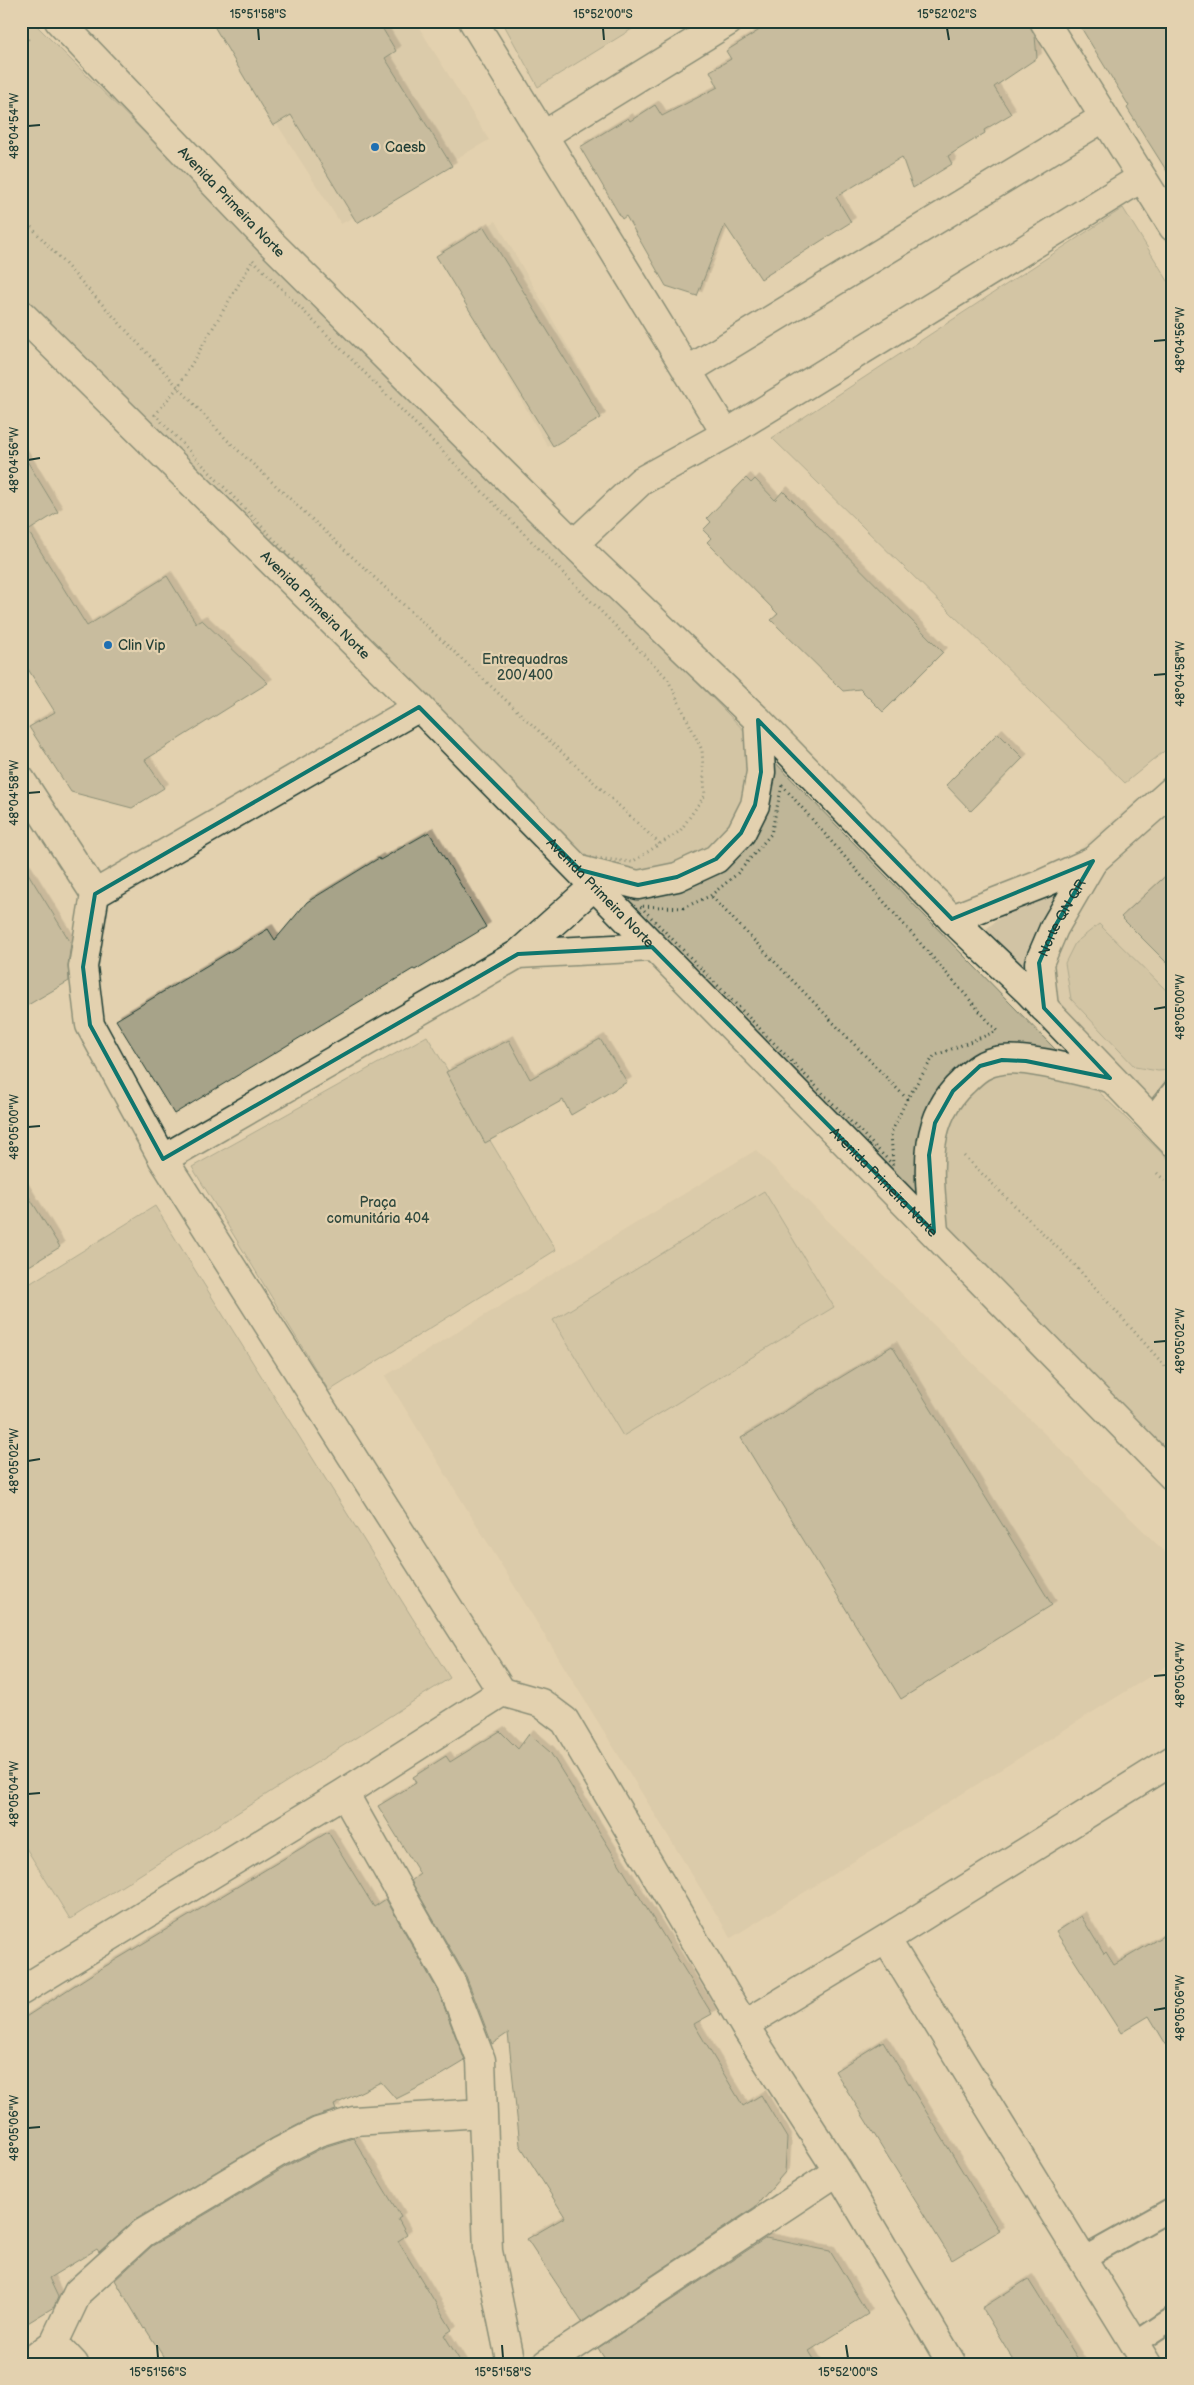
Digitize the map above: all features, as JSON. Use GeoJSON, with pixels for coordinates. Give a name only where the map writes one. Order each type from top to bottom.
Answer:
{"type":"FeatureCollection","features":[{"type":"Feature","properties":{"kind":"street"},"geometry":{"type":"LineString","coordinates":[[473,21],[726,434]]}},
{"type":"Feature","properties":{"kind":"street"},"geometry":{"type":"LineString","coordinates":[[544,136],[729,21]]}},
{"type":"Feature","properties":{"kind":"street"},"geometry":{"type":"LineString","coordinates":[[1044,21],[1173,228]]}},
{"type":"Feature","properties":{"kind":"street","name":"Avenida Primeira Norte"},"geometry":{"type":"LineString","coordinates":[[68,26],[269,241],[574,544],[758,720],[952,918],[1044,1008],[1173,1142]]}},
{"type":"Feature","properties":{"kind":"street"},"geometry":{"type":"LineString","coordinates":[[687,371],[1103,118]]}},
{"type":"Feature","properties":{"kind":"street"},"geometry":{"type":"LineString","coordinates":[[574,544],[641,482],[726,434],[1141,178]]}},
{"type":"Feature","properties":{"kind":"street","name":"Avenida Primeira Norte"},"geometry":{"type":"LineString","coordinates":[[21,314],[419,707],[1173,1477]]}},
{"type":"Feature","properties":{"kind":"street"},"geometry":{"type":"LineString","coordinates":[[95,894],[419,707]]}},
{"type":"Feature","properties":{"kind":"street"},"geometry":{"type":"LineString","coordinates":[[163,1159],[518,954],[587,878],[638,886],[690,872],[716,859],[741,833],[755,805],[761,772],[758,720]]}},
{"type":"Feature","properties":{"kind":"street"},"geometry":{"type":"LineString","coordinates":[[21,780],[95,894],[83,967],[90,1025],[163,1159],[502,1692],[541,1703],[565,1721],[744,2025],[838,2171],[952,2364]]}},
{"type":"Feature","properties":{"kind":"street","name":"Norte QN QR"},"geometry":{"type":"LineString","coordinates":[[952,918],[1042,884],[1093,861],[1173,790]]}},
{"type":"Feature","properties":{"kind":"street","name":"Norte QN QR"},"geometry":{"type":"LineString","coordinates":[[1044,1008],[1040,963],[1054,928],[1093,861]]}},
{"type":"Feature","properties":{"kind":"street"},"geometry":{"type":"LineString","coordinates":[[518,954],[652,947]]}},
{"type":"Feature","properties":{"kind":"street"},"geometry":{"type":"LineString","coordinates":[[934,1232],[929,1155],[935,1123],[953,1091],[980,1066],[1002,1060],[1026,1061],[1110,1078]]}},
{"type":"Feature","properties":{"kind":"street"},"geometry":{"type":"LineString","coordinates":[[21,1991],[344,1793],[502,1692]]}},
{"type":"Feature","properties":{"kind":"street"},"geometry":{"type":"LineString","coordinates":[[744,2025],[1173,1760]]}},
{"type":"Feature","properties":{"kind":"street"},"geometry":{"type":"LineString","coordinates":[[344,1793],[452,1984],[481,2060],[488,2251],[511,2364]]}},
{"type":"Feature","properties":{"kind":"street"},"geometry":{"type":"LineString","coordinates":[[886,1939],[1084,2258],[1140,2354]]}},
{"type":"Feature","properties":{"kind":"street"},"geometry":{"type":"LineString","coordinates":[[27,2364],[54,2343],[78,2292],[143,2233],[280,2152],[318,2132],[354,2121],[482,2113]]}},
{"type":"Feature","properties":{"kind":"street"},"geometry":{"type":"LineString","coordinates":[[546,2364],[838,2171]]}},
{"type":"Feature","properties":{"kind":"street"},"geometry":{"type":"LineString","coordinates":[[54,2343],[74,2364]]}},
{"type":"Feature","properties":{"kind":"lane"},"geometry":{"type":"LineString","coordinates":[[1150,1120],[1173,1091]]}},
{"type":"Feature","properties":{"kind":"lane"},"geometry":{"type":"LineString","coordinates":[[1084,2258],[1173,2208]]}},
{"type":"Feature","properties":{"kind":"lane"},"geometry":{"type":"LineString","coordinates":[[1140,2354],[1173,2318]]}},
{"type":"Feature","properties":{"kind":"path"},"geometry":{"type":"LineString","coordinates":[[21,216],[226,439],[690,872],[710,896],[907,1099],[935,1123],[945,1137],[1073,1263],[1173,1375]]}},
{"type":"Feature","properties":{"kind":"path"},"geometry":{"type":"LineString","coordinates":[[253,260],[667,678],[702,750],[705,795],[680,831],[632,862],[577,856],[155,415],[178,386],[253,260]]}},
{"type":"Feature","properties":{"kind":"path"},"geometry":{"type":"LineString","coordinates":[[782,785],[997,1032],[934,1056],[907,1099],[891,1133],[892,1165],[640,906],[683,908],[710,896],[737,874],[771,834],[782,785]]}},
{"type":"Feature","properties":{"kind":"path"},"geometry":{"type":"LineString","coordinates":[[1152,1168],[1173,1188]]}},
{"type":"Feature","properties":{"kind":"highlighted area"},"geometry":{"type":"Polygon","coordinates":[[[419,707],[580,870],[638,885],[677,877],[716,859],[741,833],[755,805],[761,772],[758,720],[952,919],[1093,861],[1054,928],[1039,963],[1044,1008],[1110,1078],[1026,1061],[1002,1060],[980,1066],[953,1091],[935,1123],[929,1155],[934,1232],[652,947],[518,954],[163,1159],[90,1025],[83,967],[95,894],[419,707]]]}},
{"type":"Feature","properties":{"kind":"shaded area"},"geometry":{"type":"Polygon","coordinates":[[[211,21],[415,21],[489,140],[341,224],[211,21]]]}},
{"type":"Feature","properties":{"kind":"shaded area"},"geometry":{"type":"Polygon","coordinates":[[[496,221],[606,413],[548,447],[438,255],[496,221]]]}},
{"type":"Feature","properties":{"kind":"shaded area"},"geometry":{"type":"Polygon","coordinates":[[[1173,769],[1173,1150],[970,943],[1173,769]]]}},
{"type":"Feature","properties":{"kind":"shaded area"},"geometry":{"type":"Polygon","coordinates":[[[756,1150],[1173,1560],[1173,1662],[731,1938],[385,1376],[756,1150]]]}},
{"type":"Feature","properties":{"kind":"green space","name":"Entrequadras 200/400"},"geometry":{"type":"Polygon","coordinates":[[[21,21],[32,21],[684,669],[1053,1047],[1173,1164],[1173,1480],[21,322],[21,21]]]}},
{"type":"Feature","properties":{"kind":"green space"},"geometry":{"type":"Polygon","coordinates":[[[502,21],[645,21],[538,87],[502,21]]]}},
{"type":"Feature","properties":{"kind":"green space"},"geometry":{"type":"Polygon","coordinates":[[[1123,208],[1173,289],[1173,744],[1125,783],[772,438],[1123,208]]]}},
{"type":"Feature","properties":{"kind":"green space"},"geometry":{"type":"Polygon","coordinates":[[[1099,924],[1173,997],[1173,1067],[1170,1070],[1158,1071],[1135,1067],[1071,999],[1065,963],[1075,943],[1099,924]]]}},
{"type":"Feature","properties":{"kind":"green space","name":"Praça comunitária 404"},"geometry":{"type":"Polygon","coordinates":[[[427,1036],[556,1250],[329,1391],[192,1167],[427,1036]]]}},
{"type":"Feature","properties":{"kind":"green space"},"geometry":{"type":"Polygon","coordinates":[[[764,1191],[834,1307],[623,1436],[553,1320],[764,1191]]]}},
{"type":"Feature","properties":{"kind":"green space"},"geometry":{"type":"Polygon","coordinates":[[[155,1206],[450,1678],[70,1919],[21,1840],[21,1289],[155,1206]]]}},
{"type":"Feature","properties":{"kind":"building"},"geometry":{"type":"Polygon","coordinates":[[[211,21],[378,21],[396,51],[385,58],[452,166],[357,223],[291,115],[273,126],[211,21]]]}},
{"type":"Feature","properties":{"kind":"building"},"geometry":{"type":"Polygon","coordinates":[[[774,21],[1028,21],[1035,36],[1037,58],[994,87],[1011,114],[984,130],[985,133],[948,156],[952,164],[913,188],[902,157],[836,197],[851,222],[761,279],[725,225],[697,296],[666,286],[626,216],[622,219],[580,147],[628,118],[630,121],[655,105],[662,116],[718,87],[710,71],[731,59],[726,51],[774,21]]]}},
{"type":"Feature","properties":{"kind":"building"},"geometry":{"type":"Polygon","coordinates":[[[1077,21],[1173,21],[1173,181],[1127,108],[1129,106],[1077,21]]]}},
{"type":"Feature","properties":{"kind":"building"},"geometry":{"type":"Polygon","coordinates":[[[484,227],[601,418],[553,446],[436,256],[484,227]]]}},
{"type":"Feature","properties":{"kind":"building"},"geometry":{"type":"Polygon","coordinates":[[[21,451],[58,512],[28,531],[87,626],[167,576],[196,623],[202,620],[268,683],[145,760],[164,788],[132,808],[71,792],[29,727],[55,712],[21,658],[21,451]]]}},
{"type":"Feature","properties":{"kind":"building"},"geometry":{"type":"Polygon","coordinates":[[[746,478],[751,483],[755,479],[775,500],[783,491],[943,652],[883,712],[860,689],[843,691],[771,620],[778,614],[707,542],[711,538],[703,530],[711,522],[707,518],[746,478]]]}},
{"type":"Feature","properties":{"kind":"building"},"geometry":{"type":"Polygon","coordinates":[[[998,733],[1023,758],[971,811],[946,785],[998,733]]]}},
{"type":"Feature","properties":{"kind":"building"},"geometry":{"type":"Polygon","coordinates":[[[429,832],[486,927],[415,970],[413,969],[174,1114],[116,1020],[268,929],[275,940],[307,902],[379,858],[380,860],[429,832]]]}},
{"type":"Feature","properties":{"kind":"building"},"geometry":{"type":"Polygon","coordinates":[[[21,862],[71,943],[68,965],[69,981],[21,1009],[21,862]]]}},
{"type":"Feature","properties":{"kind":"building"},"geometry":{"type":"Polygon","coordinates":[[[1173,869],[1173,969],[1121,917],[1173,869]]]}},
{"type":"Feature","properties":{"kind":"building"},"geometry":{"type":"Polygon","coordinates":[[[600,1039],[627,1082],[571,1115],[563,1100],[485,1143],[446,1072],[509,1040],[530,1079],[600,1039]]]}},
{"type":"Feature","properties":{"kind":"building"},"geometry":{"type":"Polygon","coordinates":[[[21,1184],[60,1247],[21,1271],[21,1184]]]}},
{"type":"Feature","properties":{"kind":"building"},"geometry":{"type":"Polygon","coordinates":[[[892,1346],[1052,1605],[901,1699],[741,1438],[892,1346]]]}},
{"type":"Feature","properties":{"kind":"building"},"geometry":{"type":"Polygon","coordinates":[[[500,1731],[518,1749],[529,1734],[550,1752],[712,2014],[694,2024],[743,2106],[761,2095],[787,2138],[785,2172],[755,2207],[582,2322],[527,2239],[565,2217],[520,2145],[508,2033],[492,2044],[466,1976],[411,1881],[420,1874],[378,1806],[416,1783],[413,1777],[446,1756],[450,1762],[500,1731]]]}},
{"type":"Feature","properties":{"kind":"building"},"geometry":{"type":"Polygon","coordinates":[[[328,1832],[374,1907],[386,1899],[438,1991],[465,2061],[430,2082],[396,2099],[381,2082],[334,2105],[336,2110],[311,2118],[271,2139],[135,2220],[99,2252],[97,2249],[49,2278],[58,2297],[54,2307],[21,2327],[21,2020],[89,1976],[328,1832]]]}},
{"type":"Feature","properties":{"kind":"building"},"geometry":{"type":"Polygon","coordinates":[[[1081,1916],[1104,1954],[1106,1952],[1114,1965],[1173,1930],[1173,2056],[1149,2016],[1121,2033],[1056,1932],[1081,1916]]]}},
{"type":"Feature","properties":{"kind":"building"},"geometry":{"type":"Polygon","coordinates":[[[883,2041],[999,2231],[952,2260],[835,2071],[883,2041]]]}},
{"type":"Feature","properties":{"kind":"building"},"geometry":{"type":"Polygon","coordinates":[[[353,2138],[401,2217],[398,2219],[407,2235],[398,2241],[452,2330],[444,2335],[462,2364],[168,2364],[144,2329],[115,2280],[152,2246],[287,2166],[324,2147],[353,2138]]]}},
{"type":"Feature","properties":{"kind":"building"},"geometry":{"type":"Polygon","coordinates":[[[766,2238],[830,2251],[868,2314],[809,2351],[817,2364],[608,2364],[598,2348],[766,2238]]]}},
{"type":"Feature","properties":{"kind":"building"},"geometry":{"type":"Polygon","coordinates":[[[1028,2279],[1081,2364],[1016,2364],[982,2308],[1028,2279]]]}},
{"type":"Feature","properties":{"kind":"place","name":"Caesb"},"geometry":{"type":"Point","coordinates":[375,147]}},
{"type":"Feature","properties":{"kind":"place","name":"Clin Vip"},"geometry":{"type":"Point","coordinates":[108,645]}}]}
